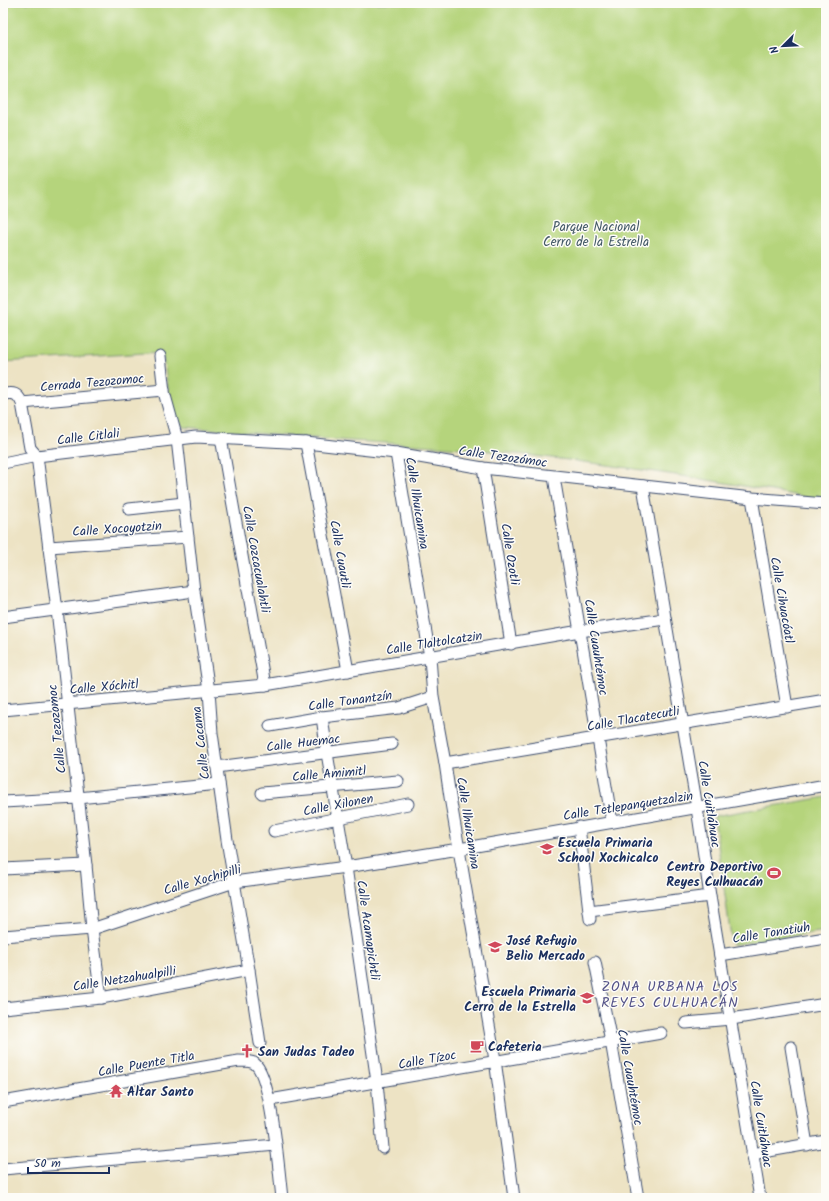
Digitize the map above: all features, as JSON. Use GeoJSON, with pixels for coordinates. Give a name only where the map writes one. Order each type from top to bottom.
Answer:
{"type":"FeatureCollection","features":[{"type":"Feature","properties":{"kind":"street","name":"Calle Cacama"},"geometry":{"type":"LineString","coordinates":[[160,356],[164,390],[177,439],[194,591],[209,691],[212,733],[219,784],[234,882],[250,970],[260,1043]]}},
{"type":"Feature","properties":{"kind":"street","name":"Cerrada Tezozomoc"},"geometry":{"type":"LineString","coordinates":[[22,403],[164,390]]}},
{"type":"Feature","properties":{"kind":"street"},"geometry":{"type":"LineString","coordinates":[[3,394],[14,393],[19,397],[22,403],[30,448],[37,456]]}},
{"type":"Feature","properties":{"kind":"street","name":"Calle Tezozómoc"},"geometry":{"type":"LineString","coordinates":[[177,439],[196,437],[306,443],[396,453],[483,468],[554,477],[752,498],[826,504]]}},
{"type":"Feature","properties":{"kind":"street","name":"Calle Cozcacualahtli"},"geometry":{"type":"LineString","coordinates":[[221,438],[265,685]]}},
{"type":"Feature","properties":{"kind":"street","name":"Calle Citlali"},"geometry":{"type":"LineString","coordinates":[[3,463],[37,456],[177,439]]}},
{"type":"Feature","properties":{"kind":"street","name":"Calle Cuautli"},"geometry":{"type":"LineString","coordinates":[[306,443],[348,671]]}},
{"type":"Feature","properties":{"kind":"street","name":"Calle Ilhuicamina"},"geometry":{"type":"LineString","coordinates":[[396,453],[430,657],[433,697],[495,1060],[514,1198]]}},
{"type":"Feature","properties":{"kind":"street","name":"Calle Tezozomoc"},"geometry":{"type":"LineString","coordinates":[[37,456],[57,610],[101,998]]}},
{"type":"Feature","properties":{"kind":"street","name":"Calle Ozotli"},"geometry":{"type":"LineString","coordinates":[[483,468],[511,644]]}},
{"type":"Feature","properties":{"kind":"street","name":"Calle Cuauhtémoc"},"geometry":{"type":"LineString","coordinates":[[554,477],[612,822]]}},
{"type":"Feature","properties":{"kind":"street","name":"Calle Cuitláhuac"},"geometry":{"type":"LineString","coordinates":[[642,486],[697,808],[760,1198]]}},
{"type":"Feature","properties":{"kind":"street","name":"Calle Cihuacóatl"},"geometry":{"type":"LineString","coordinates":[[752,498],[787,707]]}},
{"type":"Feature","properties":{"kind":"street"},"geometry":{"type":"LineString","coordinates":[[129,509],[184,503]]}},
{"type":"Feature","properties":{"kind":"street","name":"Calle Xocoyotzin"},"geometry":{"type":"LineString","coordinates":[[49,547],[188,537]]}},
{"type":"Feature","properties":{"kind":"street"},"geometry":{"type":"LineString","coordinates":[[3,617],[194,591]]}},
{"type":"Feature","properties":{"kind":"street","name":"Calle Tlaltolcatzin"},"geometry":{"type":"LineString","coordinates":[[209,691],[265,685],[580,631],[665,619]]}},
{"type":"Feature","properties":{"kind":"street","name":"Calle Xóchitl"},"geometry":{"type":"LineString","coordinates":[[3,710],[209,691]]}},
{"type":"Feature","properties":{"kind":"street","name":"Calle Tonantzín"},"geometry":{"type":"LineString","coordinates":[[270,726],[322,717],[399,708],[433,697]]}},
{"type":"Feature","properties":{"kind":"street","name":"Calle Tlacatecutli"},"geometry":{"type":"LineString","coordinates":[[445,763],[598,739],[682,723],[826,700]]}},
{"type":"Feature","properties":{"kind":"street","name":"Calle Acamapichtli"},"geometry":{"type":"LineString","coordinates":[[322,717],[346,867],[377,1082],[383,1148]]}},
{"type":"Feature","properties":{"kind":"street","name":"Calle Huemac"},"geometry":{"type":"LineString","coordinates":[[217,767],[392,744]]}},
{"type":"Feature","properties":{"kind":"street","name":"Calle Amimitl"},"geometry":{"type":"LineString","coordinates":[[262,793],[398,781]]}},
{"type":"Feature","properties":{"kind":"street"},"geometry":{"type":"LineString","coordinates":[[3,802],[78,798],[219,784]]}},
{"type":"Feature","properties":{"kind":"street","name":"Calle Tetlepanquetzalzin"},"geometry":{"type":"LineString","coordinates":[[459,849],[826,785]]}},
{"type":"Feature","properties":{"kind":"street","name":"Calle Xilonen"},"geometry":{"type":"LineString","coordinates":[[274,831],[408,804]]}},
{"type":"Feature","properties":{"kind":"street"},"geometry":{"type":"LineString","coordinates":[[579,828],[589,915],[710,896]]}},
{"type":"Feature","properties":{"kind":"street","name":"Calle Xochipilli"},"geometry":{"type":"LineString","coordinates":[[3,936],[92,929],[234,882],[346,867],[459,849]]}},
{"type":"Feature","properties":{"kind":"street"},"geometry":{"type":"LineString","coordinates":[[3,869],[86,865]]}},
{"type":"Feature","properties":{"kind":"street","name":"Calle Tonatiuh"},"geometry":{"type":"LineString","coordinates":[[720,955],[826,938]]}},
{"type":"Feature","properties":{"kind":"street","name":"Calle Cuauhtémoc"},"geometry":{"type":"LineString","coordinates":[[595,962],[611,1041],[638,1198]]}},
{"type":"Feature","properties":{"kind":"street","name":"Calle Netzahualpilli"},"geometry":{"type":"LineString","coordinates":[[3,1008],[101,998],[250,970]]}},
{"type":"Feature","properties":{"kind":"street"},"geometry":{"type":"LineString","coordinates":[[686,1024],[731,1019],[826,1004]]}},
{"type":"Feature","properties":{"kind":"street","name":"Calle Tízoc"},"geometry":{"type":"LineString","coordinates":[[270,1100],[661,1032]]}},
{"type":"Feature","properties":{"kind":"street"},"geometry":{"type":"LineString","coordinates":[[790,1047],[807,1145]]}},
{"type":"Feature","properties":{"kind":"street","name":"Calle Puente Titla"},"geometry":{"type":"LineString","coordinates":[[3,1102],[239,1061],[255,1064],[260,1070],[265,1081],[270,1100]]}},
{"type":"Feature","properties":{"kind":"street"},"geometry":{"type":"LineString","coordinates":[[270,1100],[282,1198]]}},
{"type":"Feature","properties":{"kind":"street"},"geometry":{"type":"LineString","coordinates":[[752,1154],[826,1141]]}},
{"type":"Feature","properties":{"kind":"street"},"geometry":{"type":"LineString","coordinates":[[3,1169],[276,1145]]}},
{"type":"Feature","properties":{"kind":"green space","name":"Parque Nacional Cerro de la Estrella"},"geometry":{"type":"Polygon","coordinates":[[[3,3],[826,3],[826,501],[740,485],[568,460],[460,448],[333,440],[183,427],[172,411],[162,352],[3,362],[3,3]]]}},
{"type":"Feature","properties":{"kind":"green space","name":"Centro Deportivo Reyes Culhuacán"},"geometry":{"type":"Polygon","coordinates":[[[826,797],[826,931],[732,945],[714,816],[826,797]]]}},
{"type":"Feature","properties":{"kind":"place","name":"Escuela Primaria School Xochicalco"},"geometry":{"type":"Point","coordinates":[547,849]}},
{"type":"Feature","properties":{"kind":"place","name":"Centro Deportivo Reyes Culhuacán"},"geometry":{"type":"Point","coordinates":[774,873]}},
{"type":"Feature","properties":{"kind":"place","name":"José Refugio Belio Mercado"},"geometry":{"type":"Point","coordinates":[495,947]}},
{"type":"Feature","properties":{"kind":"place","name":"Escuela Primaria Cerro de la Estrella"},"geometry":{"type":"Point","coordinates":[587,998]}},
{"type":"Feature","properties":{"kind":"place","name":"Cafeteria"},"geometry":{"type":"Point","coordinates":[477,1046]}},
{"type":"Feature","properties":{"kind":"place","name":"San Judas Tadeo"},"geometry":{"type":"Point","coordinates":[247,1051]}},
{"type":"Feature","properties":{"kind":"place","name":"Altar Santo"},"geometry":{"type":"Point","coordinates":[116,1091]}},
{"type":"Feature","properties":{"kind":"district","name":"ZONA URBANA LOS REYES CULHUACÁN"},"geometry":{"type":"Point","coordinates":[670,994]}}]}
